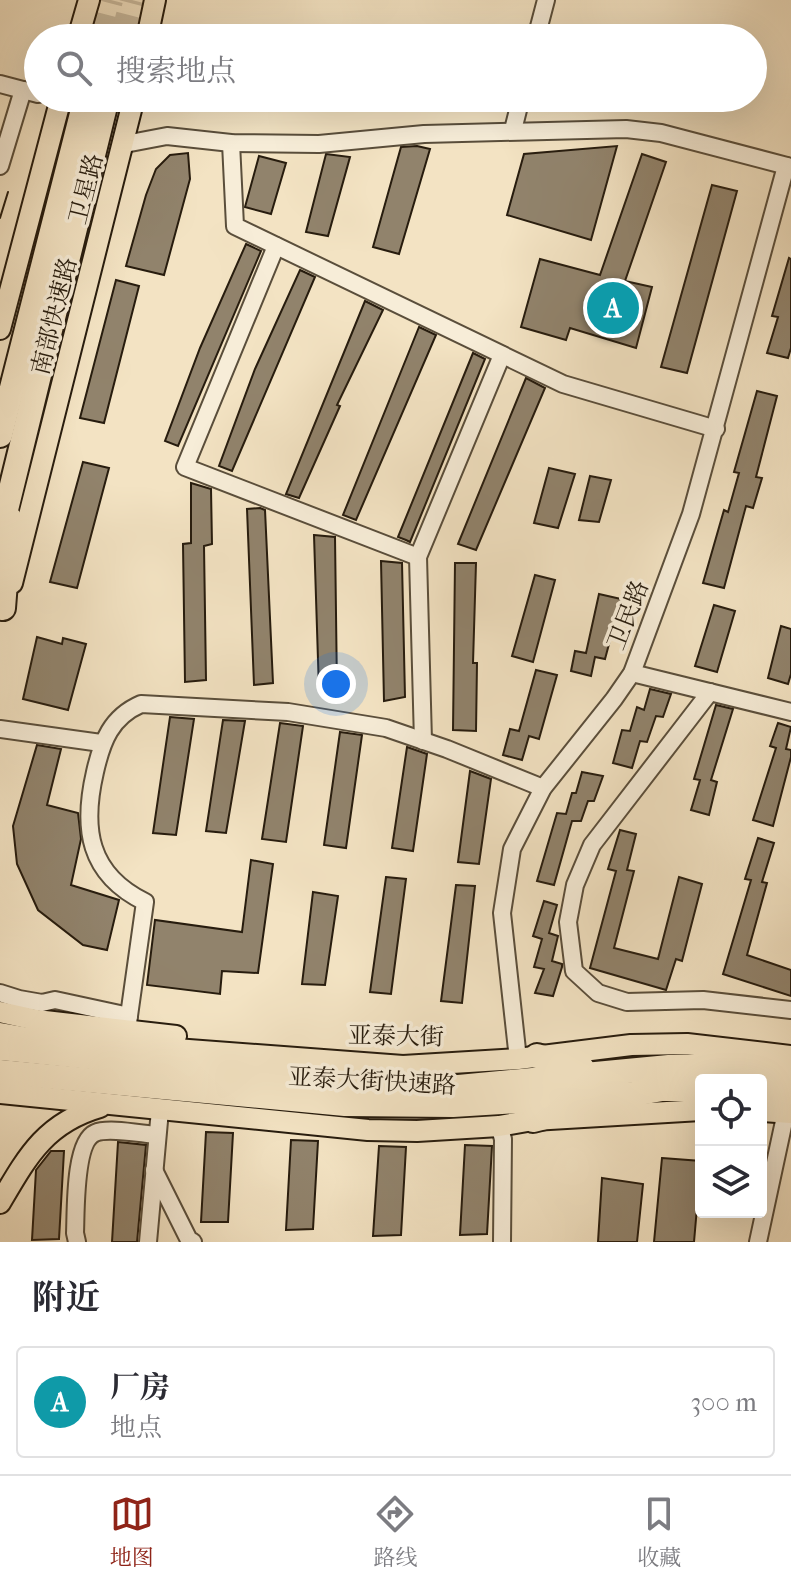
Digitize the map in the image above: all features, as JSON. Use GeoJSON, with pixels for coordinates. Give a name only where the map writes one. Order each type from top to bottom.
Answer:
{"type":"FeatureCollection","features":[{"type":"Feature","properties":{"kind":"highway","name":"南部快速路"},"geometry":{"type":"LineString","coordinates":[[0,435],[82,112]]}},
{"type":"Feature","properties":{"kind":"highway","name":"南部快速路"},"geometry":{"type":"LineString","coordinates":[[0,534],[104,112]]}},
{"type":"Feature","properties":{"kind":"highway"},"geometry":{"type":"LineString","coordinates":[[1,613],[12,487]]}},
{"type":"Feature","properties":{"kind":"highway","name":"亚泰大街快速路"},"geometry":{"type":"LineString","coordinates":[[0,1048],[392,1085],[448,1088],[603,1074],[666,1078],[695,1087]]}},
{"type":"Feature","properties":{"kind":"highway"},"geometry":{"type":"LineString","coordinates":[[528,1058],[603,1074]]}},
{"type":"Feature","properties":{"kind":"highway","name":"亚泰大街快速路"},"geometry":{"type":"LineString","coordinates":[[0,1072],[345,1104],[453,1105],[634,1094],[666,1078],[713,1066],[791,1077]]}},
{"type":"Feature","properties":{"kind":"highway"},"geometry":{"type":"LineString","coordinates":[[533,1120],[634,1094]]}},
{"type":"Feature","properties":{"kind":"highway"},"geometry":{"type":"LineString","coordinates":[[767,1095],[789,1107]]}},
{"type":"Feature","properties":{"kind":"main road"},"geometry":{"type":"LineString","coordinates":[[82,24],[89,0]]}},
{"type":"Feature","properties":{"kind":"main road"},"geometry":{"type":"LineString","coordinates":[[150,24],[155,0]]}},
{"type":"Feature","properties":{"kind":"main road","name":"卫星路"},"geometry":{"type":"LineString","coordinates":[[0,329],[54,112]]}},
{"type":"Feature","properties":{"kind":"main road","name":"卫星路"},"geometry":{"type":"LineString","coordinates":[[1,613],[15,573],[131,112]]}},
{"type":"Feature","properties":{"kind":"main road"},"geometry":{"type":"LineString","coordinates":[[0,1012],[36,1020],[121,1025],[208,1040],[257,1055]]}},
{"type":"Feature","properties":{"kind":"main road","name":"亚泰大街"},"geometry":{"type":"LineString","coordinates":[[0,1033],[29,1038],[403,1066],[528,1058],[631,1045],[687,1044],[791,1056]]}},
{"type":"Feature","properties":{"kind":"main road"},"geometry":{"type":"LineString","coordinates":[[0,1093],[368,1130],[417,1131],[695,1110]]}},
{"type":"Feature","properties":{"kind":"main road"},"geometry":{"type":"LineString","coordinates":[[0,1203],[28,1155],[50,1131],[82,1112],[109,1104]]}},
{"type":"Feature","properties":{"kind":"main road"},"geometry":{"type":"LineString","coordinates":[[767,1110],[789,1107]]}},
{"type":"Feature","properties":{"kind":"street"},"geometry":{"type":"LineString","coordinates":[[540,24],[546,0]]}},
{"type":"Feature","properties":{"kind":"street"},"geometry":{"type":"LineString","coordinates":[[0,84],[24,90]]}},
{"type":"Feature","properties":{"kind":"street"},"geometry":{"type":"LineString","coordinates":[[0,166],[24,109]]}},
{"type":"Feature","properties":{"kind":"street"},"geometry":{"type":"LineString","coordinates":[[513,130],[518,112]]}},
{"type":"Feature","properties":{"kind":"street"},"geometry":{"type":"LineString","coordinates":[[125,144],[167,136],[231,143],[319,144],[424,134],[626,129],[661,133],[789,167]]}},
{"type":"Feature","properties":{"kind":"street"},"geometry":{"type":"LineString","coordinates":[[231,143],[235,226],[563,384],[716,429]]}},
{"type":"Feature","properties":{"kind":"street","name":"卫民路"},"geometry":{"type":"LineString","coordinates":[[528,1058],[502,913],[512,849],[543,788],[632,673],[691,514],[789,167]]}},
{"type":"Feature","properties":{"kind":"street"},"geometry":{"type":"LineString","coordinates":[[276,246],[185,467],[418,557]]}},
{"type":"Feature","properties":{"kind":"street"},"geometry":{"type":"LineString","coordinates":[[423,741],[418,557],[502,355]]}},
{"type":"Feature","properties":{"kind":"street"},"geometry":{"type":"LineString","coordinates":[[632,673],[791,712]]}},
{"type":"Feature","properties":{"kind":"street"},"geometry":{"type":"LineString","coordinates":[[710,692],[592,845],[575,885],[568,922],[574,971],[598,993],[627,1002],[703,1000],[791,1010]]}},
{"type":"Feature","properties":{"kind":"street"},"geometry":{"type":"LineString","coordinates":[[0,993],[42,1003],[55,1000],[121,1025],[145,902],[112,879],[95,852],[89,835],[87,804],[101,743],[118,719],[141,704],[288,712],[386,728],[543,788]]}},
{"type":"Feature","properties":{"kind":"street"},"geometry":{"type":"LineString","coordinates":[[1,732],[101,743]]}},
{"type":"Feature","properties":{"kind":"street"},"geometry":{"type":"LineString","coordinates":[[758,1242],[789,1107]]}},
{"type":"Feature","properties":{"kind":"street"},"geometry":{"type":"LineString","coordinates":[[148,1242],[160,1110]]}},
{"type":"Feature","properties":{"kind":"street"},"geometry":{"type":"LineString","coordinates":[[499,1126],[503,1139],[502,1242]]}},
{"type":"Feature","properties":{"kind":"street"},"geometry":{"type":"LineString","coordinates":[[77,1242],[75,1233],[81,1153],[87,1139],[96,1132],[106,1131],[157,1135]]}},
{"type":"Feature","properties":{"kind":"street"},"geometry":{"type":"LineString","coordinates":[[154,1169],[189,1240],[193,1242]]}},
{"type":"Feature","properties":{"kind":"building"},"geometry":{"type":"Polygon","coordinates":[[[617,146],[591,240],[507,215],[524,154],[617,146]]]}},
{"type":"Feature","properties":{"kind":"building"},"geometry":{"type":"Polygon","coordinates":[[[401,147],[430,149],[399,254],[373,247],[401,147]]]}},
{"type":"Feature","properties":{"kind":"building"},"geometry":{"type":"Polygon","coordinates":[[[188,153],[190,179],[164,275],[126,266],[156,169],[170,155],[188,153]]]}},
{"type":"Feature","properties":{"kind":"building"},"geometry":{"type":"Polygon","coordinates":[[[326,154],[350,157],[328,236],[306,232],[326,154]]]}},
{"type":"Feature","properties":{"kind":"building"},"geometry":{"type":"Polygon","coordinates":[[[642,154],[666,162],[625,281],[652,287],[636,348],[570,328],[566,340],[521,327],[540,259],[600,275],[642,154]]]}},
{"type":"Feature","properties":{"kind":"building"},"geometry":{"type":"Polygon","coordinates":[[[259,156],[286,163],[271,214],[245,207],[259,156]]]}},
{"type":"Feature","properties":{"kind":"building"},"geometry":{"type":"Polygon","coordinates":[[[712,185],[737,191],[687,373],[661,367],[712,185]]]}},
{"type":"Feature","properties":{"kind":"building"},"geometry":{"type":"Polygon","coordinates":[[[246,244],[261,251],[178,446],[165,441],[200,348],[246,244]]]}},
{"type":"Feature","properties":{"kind":"building"},"geometry":{"type":"Polygon","coordinates":[[[789,258],[791,348],[788,358],[767,353],[778,317],[772,316],[789,258]]]}},
{"type":"Feature","properties":{"kind":"building"},"geometry":{"type":"Polygon","coordinates":[[[300,270],[315,277],[232,471],[219,466],[255,369],[300,270]]]}},
{"type":"Feature","properties":{"kind":"building"},"geometry":{"type":"Polygon","coordinates":[[[116,280],[139,286],[104,423],[80,418],[116,280]]]}},
{"type":"Feature","properties":{"kind":"building"},"geometry":{"type":"Polygon","coordinates":[[[365,301],[383,310],[337,405],[340,406],[299,498],[286,494],[365,301]]]}},
{"type":"Feature","properties":{"kind":"building"},"geometry":{"type":"Polygon","coordinates":[[[419,327],[436,335],[356,520],[343,515],[419,327]]]}},
{"type":"Feature","properties":{"kind":"building"},"geometry":{"type":"Polygon","coordinates":[[[473,353],[485,359],[410,542],[398,537],[473,353]]]}},
{"type":"Feature","properties":{"kind":"building"},"geometry":{"type":"Polygon","coordinates":[[[526,378],[545,388],[476,550],[458,544],[526,378]]]}},
{"type":"Feature","properties":{"kind":"building"},"geometry":{"type":"Polygon","coordinates":[[[757,391],[777,396],[756,477],[762,478],[753,508],[746,506],[724,588],[703,583],[724,510],[728,512],[739,473],[734,472],[757,391]]]}},
{"type":"Feature","properties":{"kind":"building"},"geometry":{"type":"Polygon","coordinates":[[[83,462],[109,468],[77,588],[50,582],[83,462]]]}},
{"type":"Feature","properties":{"kind":"building"},"geometry":{"type":"Polygon","coordinates":[[[549,468],[575,474],[558,528],[534,523],[549,468]]]}},
{"type":"Feature","properties":{"kind":"building"},"geometry":{"type":"Polygon","coordinates":[[[590,476],[611,480],[599,522],[579,520],[590,476]]]}},
{"type":"Feature","properties":{"kind":"building"},"geometry":{"type":"Polygon","coordinates":[[[191,483],[211,489],[212,544],[204,546],[206,680],[185,682],[183,544],[191,543],[191,483]]]}},
{"type":"Feature","properties":{"kind":"building"},"geometry":{"type":"Polygon","coordinates":[[[247,509],[265,510],[273,683],[254,685],[247,509]]]}},
{"type":"Feature","properties":{"kind":"building"},"geometry":{"type":"Polygon","coordinates":[[[314,535],[335,537],[337,689],[319,691],[314,535]]]}},
{"type":"Feature","properties":{"kind":"building"},"geometry":{"type":"Polygon","coordinates":[[[381,561],[402,563],[405,697],[384,701],[381,561]]]}},
{"type":"Feature","properties":{"kind":"building"},"geometry":{"type":"Polygon","coordinates":[[[455,563],[476,563],[473,663],[477,663],[476,731],[453,730],[455,563]]]}},
{"type":"Feature","properties":{"kind":"building"},"geometry":{"type":"Polygon","coordinates":[[[535,575],[555,580],[533,662],[512,656],[535,575]]]}},
{"type":"Feature","properties":{"kind":"building"},"geometry":{"type":"Polygon","coordinates":[[[599,594],[621,599],[605,659],[595,657],[591,676],[571,671],[575,651],[586,653],[599,594]]]}},
{"type":"Feature","properties":{"kind":"building"},"geometry":{"type":"Polygon","coordinates":[[[714,605],[735,611],[717,672],[695,666],[714,605]]]}},
{"type":"Feature","properties":{"kind":"building"},"geometry":{"type":"Polygon","coordinates":[[[781,626],[791,629],[791,674],[788,684],[768,678],[781,626]]]}},
{"type":"Feature","properties":{"kind":"building"},"geometry":{"type":"Polygon","coordinates":[[[37,637],[62,644],[63,638],[86,644],[68,710],[23,699],[37,637]]]}},
{"type":"Feature","properties":{"kind":"building"},"geometry":{"type":"Polygon","coordinates":[[[536,670],[557,675],[539,739],[529,736],[522,760],[503,755],[510,729],[519,731],[536,670]]]}},
{"type":"Feature","properties":{"kind":"building"},"geometry":{"type":"Polygon","coordinates":[[[650,689],[671,694],[663,717],[656,716],[647,742],[640,741],[632,768],[613,763],[622,730],[630,731],[637,707],[644,710],[650,689]]]}},
{"type":"Feature","properties":{"kind":"building"},"geometry":{"type":"Polygon","coordinates":[[[716,705],[733,709],[711,780],[717,782],[709,815],[691,810],[700,780],[694,779],[716,705]]]}},
{"type":"Feature","properties":{"kind":"building"},"geometry":{"type":"Polygon","coordinates":[[[170,717],[194,719],[176,835],[153,833],[170,717]]]}},
{"type":"Feature","properties":{"kind":"building"},"geometry":{"type":"Polygon","coordinates":[[[223,720],[245,721],[226,833],[206,831],[223,720]]]}},
{"type":"Feature","properties":{"kind":"building"},"geometry":{"type":"Polygon","coordinates":[[[280,723],[303,726],[286,842],[262,839],[280,723]]]}},
{"type":"Feature","properties":{"kind":"building"},"geometry":{"type":"Polygon","coordinates":[[[778,723],[791,727],[786,749],[791,750],[791,757],[773,826],[753,820],[776,748],[770,746],[778,723]]]}},
{"type":"Feature","properties":{"kind":"building"},"geometry":{"type":"Polygon","coordinates":[[[340,732],[362,735],[346,848],[324,845],[340,732]]]}},
{"type":"Feature","properties":{"kind":"building"},"geometry":{"type":"Polygon","coordinates":[[[37,745],[61,749],[47,805],[78,813],[81,839],[71,885],[119,900],[107,950],[83,945],[38,910],[17,864],[13,826],[37,745]]]}},
{"type":"Feature","properties":{"kind":"building"},"geometry":{"type":"Polygon","coordinates":[[[407,747],[427,754],[413,851],[392,848],[407,747]]]}},
{"type":"Feature","properties":{"kind":"building"},"geometry":{"type":"Polygon","coordinates":[[[470,771],[491,779],[479,864],[458,862],[470,771]]]}},
{"type":"Feature","properties":{"kind":"building"},"geometry":{"type":"Polygon","coordinates":[[[582,772],[603,776],[594,801],[588,801],[581,821],[572,821],[554,885],[537,881],[557,813],[566,814],[582,772]]]}},
{"type":"Feature","properties":{"kind":"building"},"geometry":{"type":"Polygon","coordinates":[[[620,830],[636,834],[627,870],[634,871],[614,948],[658,959],[679,877],[702,884],[682,961],[676,959],[666,990],[590,968],[616,871],[608,869],[620,830]]]}},
{"type":"Feature","properties":{"kind":"building"},"geometry":{"type":"Polygon","coordinates":[[[758,838],[774,843],[762,882],[767,883],[747,955],[791,970],[791,996],[723,974],[751,880],[745,879],[758,838]]]}},
{"type":"Feature","properties":{"kind":"building"},"geometry":{"type":"Polygon","coordinates":[[[251,860],[273,864],[258,973],[222,971],[220,994],[147,985],[155,920],[242,932],[251,860]]]}},
{"type":"Feature","properties":{"kind":"building"},"geometry":{"type":"Polygon","coordinates":[[[386,877],[406,879],[391,994],[370,992],[386,877]]]}},
{"type":"Feature","properties":{"kind":"building"},"geometry":{"type":"Polygon","coordinates":[[[456,885],[475,886],[462,1003],[441,1001],[456,885]]]}},
{"type":"Feature","properties":{"kind":"building"},"geometry":{"type":"Polygon","coordinates":[[[313,892],[338,896],[325,985],[302,984],[313,892]]]}},
{"type":"Feature","properties":{"kind":"building"},"geometry":{"type":"Polygon","coordinates":[[[544,901],[557,905],[549,933],[558,936],[552,961],[562,964],[562,967],[553,996],[535,993],[544,969],[534,967],[542,939],[533,936],[544,901]]]}},
{"type":"Feature","properties":{"kind":"building"},"geometry":{"type":"Polygon","coordinates":[[[206,1132],[233,1133],[228,1222],[201,1222],[206,1132]]]}},
{"type":"Feature","properties":{"kind":"building"},"geometry":{"type":"Polygon","coordinates":[[[291,1140],[318,1141],[313,1229],[286,1230],[291,1140]]]}},
{"type":"Feature","properties":{"kind":"building"},"geometry":{"type":"Polygon","coordinates":[[[118,1142],[146,1145],[137,1242],[112,1242],[118,1142]]]}},
{"type":"Feature","properties":{"kind":"building"},"geometry":{"type":"Polygon","coordinates":[[[465,1145],[492,1146],[487,1234],[460,1235],[465,1145]]]}},
{"type":"Feature","properties":{"kind":"building"},"geometry":{"type":"Polygon","coordinates":[[[379,1146],[406,1147],[401,1235],[373,1236],[379,1146]]]}},
{"type":"Feature","properties":{"kind":"building"},"geometry":{"type":"Polygon","coordinates":[[[51,1151],[64,1151],[59,1239],[32,1240],[36,1170],[51,1151]]]}},
{"type":"Feature","properties":{"kind":"building"},"geometry":{"type":"Polygon","coordinates":[[[662,1158],[695,1161],[694,1242],[654,1242],[662,1158]]]}},
{"type":"Feature","properties":{"kind":"building"},"geometry":{"type":"Polygon","coordinates":[[[602,1178],[643,1184],[637,1242],[598,1242],[602,1178]]]}},
{"type":"Feature","properties":{"kind":"tunnel"},"geometry":{"type":"LineString","coordinates":[[105,24],[111,0]]}},
{"type":"Feature","properties":{"kind":"tunnel"},"geometry":{"type":"LineString","coordinates":[[126,24],[132,0]]}},
{"type":"Feature","properties":{"kind":"tram line"},"geometry":{"type":"LineString","coordinates":[[0,218],[8,192]]}},
{"type":"Feature","properties":{"kind":"place","name":"厂房"},"geometry":{"type":"Point","coordinates":[613,308]}}]}
